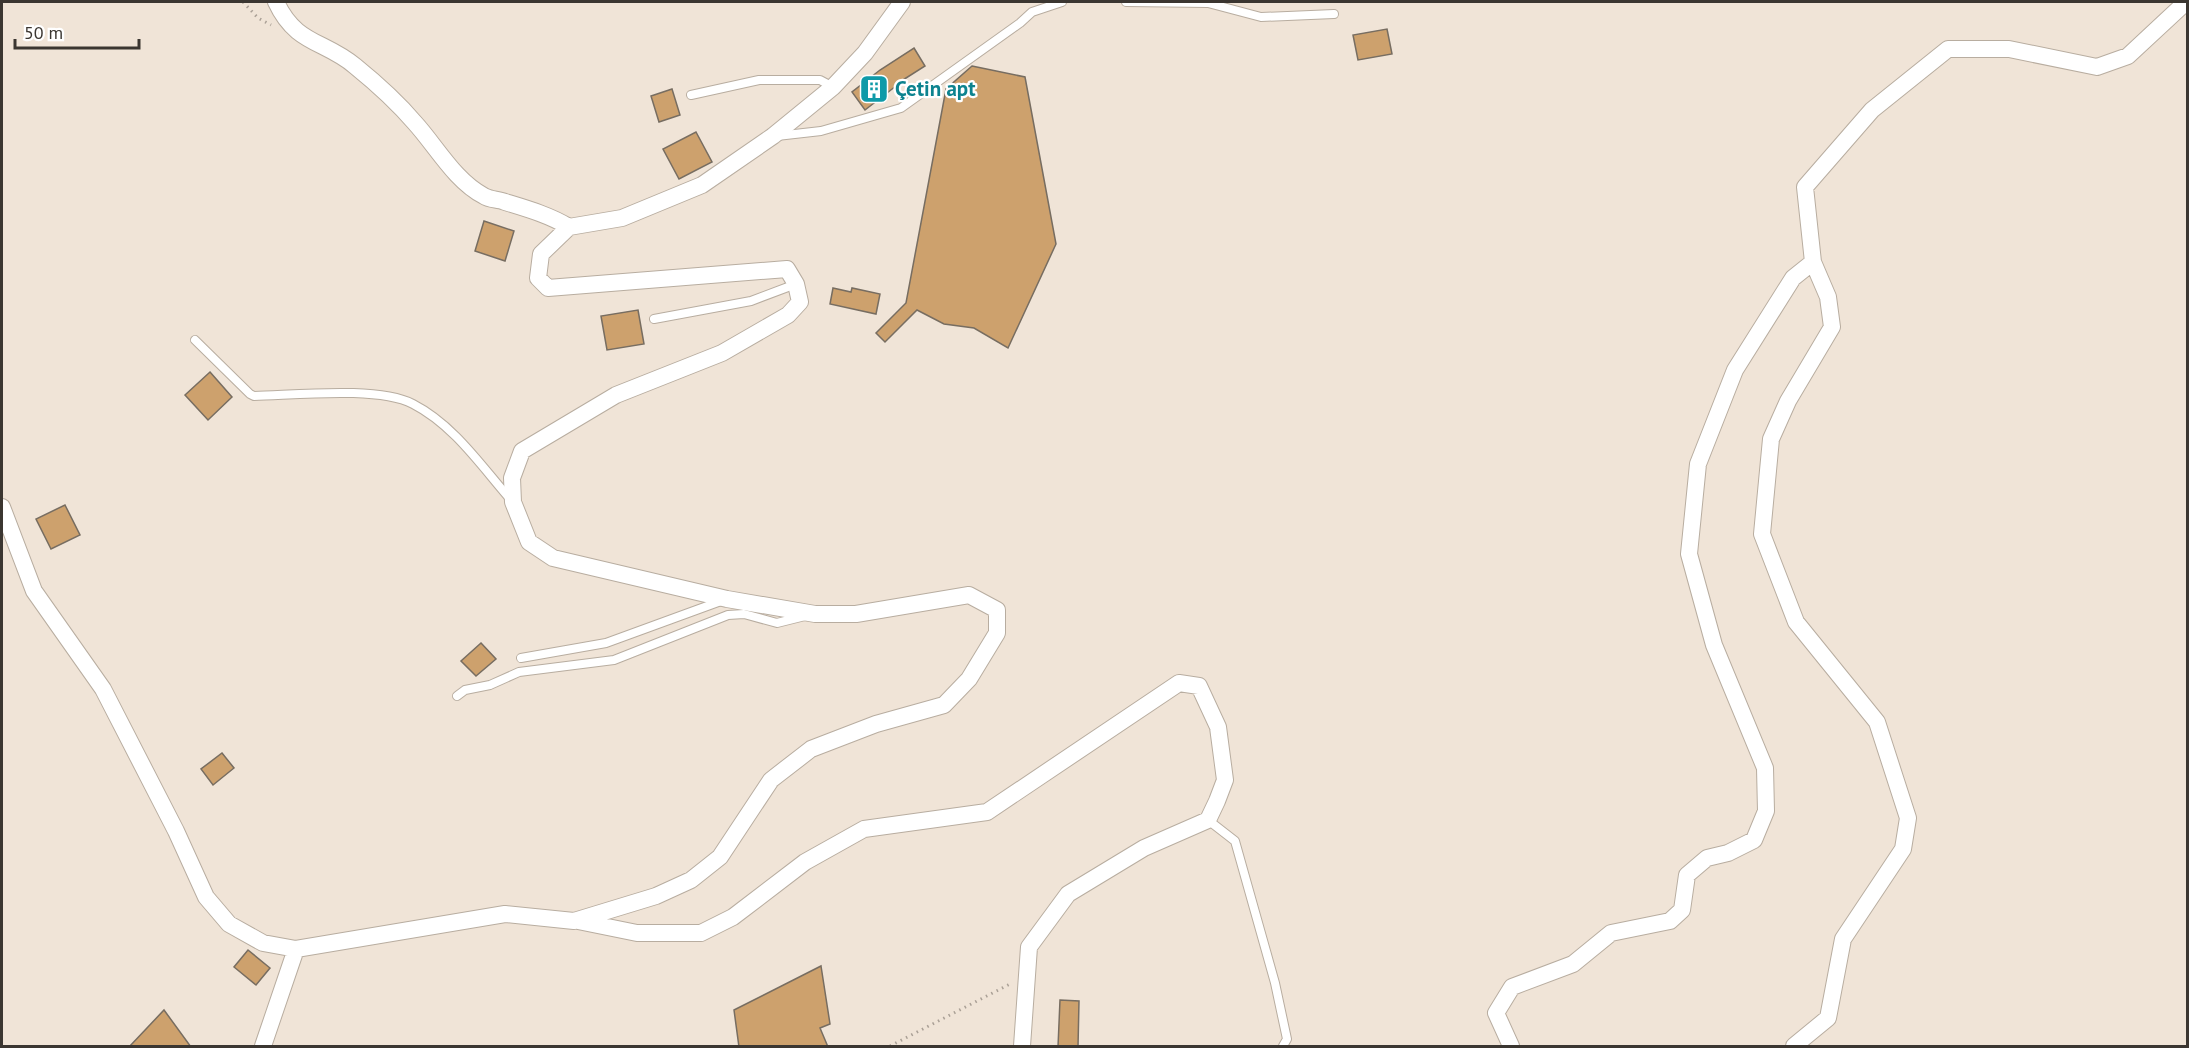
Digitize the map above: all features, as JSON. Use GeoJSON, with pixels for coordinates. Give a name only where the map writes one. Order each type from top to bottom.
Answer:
{"type":"FeatureCollection","features":[{"type":"Feature","properties":{"kind":"street"},"geometry":{"type":"LineString","coordinates":[[276,2],[283,16],[297,32],[354,65],[406,113],[452,169],[476,191],[485,197],[550,216],[569,227]]}},
{"type":"Feature","properties":{"kind":"street"},"geometry":{"type":"LineString","coordinates":[[574,921],[656,897],[691,880],[720,857],[771,780],[811,748],[876,724],[944,705],[969,679],[997,633],[997,610],[969,595],[855,614],[815,614],[727,599],[553,558],[529,542],[513,502],[512,478],[522,451],[616,395],[722,353],[788,315],[800,302],[796,284],[787,269],[548,288],[538,278],[541,254],[569,227],[622,218],[702,185],[773,136],[833,87],[864,53],[902,2]]}},
{"type":"Feature","properties":{"kind":"street"},"geometry":{"type":"LineString","coordinates":[[1794,1047],[1828,1018],[1843,939],[1903,849],[1908,818],[1877,722],[1796,622],[1762,534],[1771,440],[1788,401],[1832,327],[1828,297],[1813,262],[1805,187],[1872,110],[1948,49],[2009,49],[2097,67],[2128,56],[2186,2]]}},
{"type":"Feature","properties":{"kind":"street"},"geometry":{"type":"LineString","coordinates":[[1510,1047],[1496,1013],[1512,987],[1573,964],[1611,933],[1670,921],[1682,910],[1687,875],[1707,858],[1728,853],[1754,840],[1766,811],[1765,768],[1714,645],[1689,554],[1698,464],[1735,370],[1793,278],[1813,262]]}},
{"type":"Feature","properties":{"kind":"street"},"geometry":{"type":"LineString","coordinates":[[2,507],[34,591],[104,688],[176,831],[206,897],[229,924],[263,943],[296,948],[505,914],[574,921],[638,933],[701,933],[733,917],[805,862],[864,829],[987,812],[1179,683],[1199,686],[1218,727],[1225,780],[1208,820],[1144,848],[1068,894],[1029,947],[1022,1047]]}},
{"type":"Feature","properties":{"kind":"street"},"geometry":{"type":"LineString","coordinates":[[263,1047],[296,948]]}},
{"type":"Feature","properties":{"kind":"lane"},"geometry":{"type":"LineString","coordinates":[[773,136],[821,131],[901,108],[1032,12],[1062,2]]}},
{"type":"Feature","properties":{"kind":"lane"},"geometry":{"type":"LineString","coordinates":[[1126,2],[1208,3],[1261,17],[1334,14]]}},
{"type":"Feature","properties":{"kind":"lane"},"geometry":{"type":"LineString","coordinates":[[691,95],[759,80],[820,80],[833,87]]}},
{"type":"Feature","properties":{"kind":"lane"},"geometry":{"type":"LineString","coordinates":[[654,319],[751,301],[796,284]]}},
{"type":"Feature","properties":{"kind":"lane"},"geometry":{"type":"LineString","coordinates":[[195,340],[249,394],[254,396],[375,393],[412,403],[437,419],[468,450],[513,502]]}},
{"type":"Feature","properties":{"kind":"lane"},"geometry":{"type":"LineString","coordinates":[[521,658],[606,643],[727,599]]}},
{"type":"Feature","properties":{"kind":"lane"},"geometry":{"type":"LineString","coordinates":[[457,696],[465,690],[490,685],[519,672],[614,660],[728,615],[744,614],[777,623],[815,614]]}},
{"type":"Feature","properties":{"kind":"lane"},"geometry":{"type":"LineString","coordinates":[[1208,820],[1235,841],[1275,983],[1287,1039],[1283,1047]]}},
{"type":"Feature","properties":{"kind":"path"},"geometry":{"type":"LineString","coordinates":[[890,1047],[1027,975]]}},
{"type":"Feature","properties":{"kind":"building"},"geometry":{"type":"Polygon","coordinates":[[[1387,29],[1392,54],[1358,60],[1353,35],[1387,29]]]}},
{"type":"Feature","properties":{"kind":"building"},"geometry":{"type":"Polygon","coordinates":[[[914,48],[925,66],[895,85],[865,110],[852,92],[914,48]]]}},
{"type":"Feature","properties":{"kind":"building"},"geometry":{"type":"Polygon","coordinates":[[[972,66],[1025,77],[1056,244],[1008,348],[974,328],[944,324],[917,310],[885,342],[876,333],[906,303],[946,89],[972,66]]]}},
{"type":"Feature","properties":{"kind":"building"},"geometry":{"type":"Polygon","coordinates":[[[672,89],[680,115],[659,122],[651,96],[672,89]]]}},
{"type":"Feature","properties":{"kind":"building"},"geometry":{"type":"Polygon","coordinates":[[[696,132],[712,162],[679,179],[663,149],[696,132]]]}},
{"type":"Feature","properties":{"kind":"building"},"geometry":{"type":"Polygon","coordinates":[[[484,221],[514,231],[505,261],[475,251],[484,221]]]}},
{"type":"Feature","properties":{"kind":"building"},"geometry":{"type":"Polygon","coordinates":[[[833,288],[851,292],[852,288],[880,294],[876,314],[830,304],[833,288]]]}},
{"type":"Feature","properties":{"kind":"building"},"geometry":{"type":"Polygon","coordinates":[[[638,310],[644,344],[607,350],[601,316],[638,310]]]}},
{"type":"Feature","properties":{"kind":"building"},"geometry":{"type":"Polygon","coordinates":[[[210,372],[232,397],[208,420],[185,395],[210,372]]]}},
{"type":"Feature","properties":{"kind":"building"},"geometry":{"type":"Polygon","coordinates":[[[65,505],[80,535],[51,549],[36,519],[65,505]]]}},
{"type":"Feature","properties":{"kind":"building"},"geometry":{"type":"Polygon","coordinates":[[[481,643],[496,659],[476,676],[461,661],[481,643]]]}},
{"type":"Feature","properties":{"kind":"building"},"geometry":{"type":"Polygon","coordinates":[[[222,753],[234,768],[213,785],[201,769],[222,753]]]}},
{"type":"Feature","properties":{"kind":"building"},"geometry":{"type":"Polygon","coordinates":[[[248,950],[270,968],[256,985],[234,967],[248,950]]]}},
{"type":"Feature","properties":{"kind":"building"},"geometry":{"type":"Polygon","coordinates":[[[821,966],[830,1024],[820,1028],[828,1047],[739,1047],[734,1010],[821,966]]]}},
{"type":"Feature","properties":{"kind":"building"},"geometry":{"type":"Polygon","coordinates":[[[1060,1000],[1079,1001],[1078,1047],[1058,1047],[1060,1000]]]}},
{"type":"Feature","properties":{"kind":"building"},"geometry":{"type":"Polygon","coordinates":[[[164,1010],[191,1047],[129,1047],[164,1010]]]}},
{"type":"Feature","properties":{"kind":"place","name":"Çetin apt"},"geometry":{"type":"Point","coordinates":[874,89]}}]}
